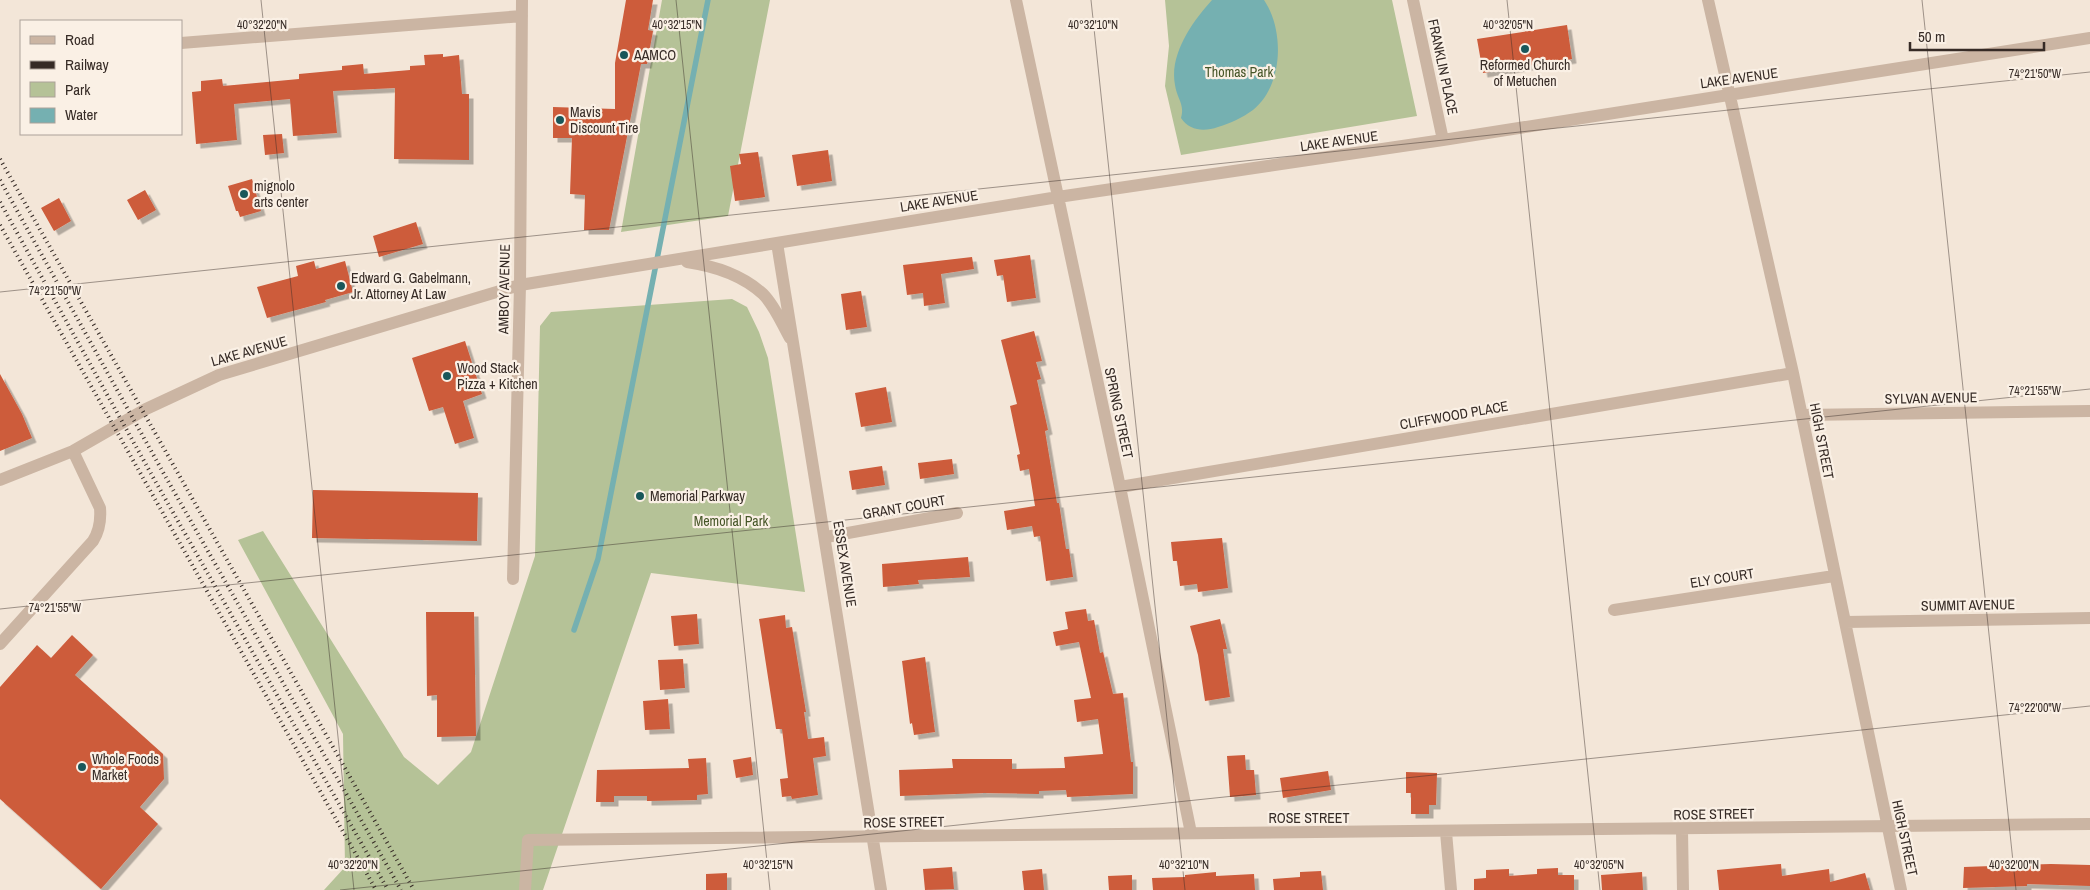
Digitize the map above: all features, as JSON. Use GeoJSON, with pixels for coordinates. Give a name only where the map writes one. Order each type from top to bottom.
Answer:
{"type":"FeatureCollection","features":[{"type":"Feature","properties":{"kind":"street","name":"AMBOY AVENUE"},"geometry":{"type":"LineString","coordinates":[[513,579],[520,285],[522,0]]}},
{"type":"Feature","properties":{"kind":"street","name":"SPRING STREET"},"geometry":{"type":"LineString","coordinates":[[1016,0],[1120,487],[1191,833]]}},
{"type":"Feature","properties":{"kind":"street","name":"FRANKLIN PLACE"},"geometry":{"type":"LineString","coordinates":[[1414,0],[1443,140]]}},
{"type":"Feature","properties":{"kind":"street","name":"HIGH STREET"},"geometry":{"type":"LineString","coordinates":[[1708,0],[1793,373],[1901,890]]}},
{"type":"Feature","properties":{"kind":"street"},"geometry":{"type":"LineString","coordinates":[[182,43],[522,16]]}},
{"type":"Feature","properties":{"kind":"street","name":"LAKE AVENUE"},"geometry":{"type":"LineString","coordinates":[[0,480],[73,451],[146,409],[219,375],[520,285],[1058,197],[1443,140],[2090,38]]}},
{"type":"Feature","properties":{"kind":"street","name":"ESSEX AVENUE"},"geometry":{"type":"LineString","coordinates":[[778,243],[826,537],[880,890]]}},
{"type":"Feature","properties":{"kind":"street"},"geometry":{"type":"LineString","coordinates":[[675,260],[727,271],[748,283],[764,295],[776,312],[794,347]]}},
{"type":"Feature","properties":{"kind":"street","name":"CLIFFWOOD PLACE"},"geometry":{"type":"LineString","coordinates":[[1120,487],[1793,373]]}},
{"type":"Feature","properties":{"kind":"street","name":"SYLVAN AVENUE"},"geometry":{"type":"LineString","coordinates":[[1802,415],[2090,411]]}},
{"type":"Feature","properties":{"kind":"street"},"geometry":{"type":"LineString","coordinates":[[0,644],[94,541],[98,533],[101,517],[100,508],[73,451]]}},
{"type":"Feature","properties":{"kind":"street","name":"GRANT COURT"},"geometry":{"type":"LineString","coordinates":[[826,537],[958,513]]}},
{"type":"Feature","properties":{"kind":"street","name":"ELY COURT"},"geometry":{"type":"LineString","coordinates":[[1614,610],[1834,576]]}},
{"type":"Feature","properties":{"kind":"street","name":"SUMMIT AVENUE"},"geometry":{"type":"LineString","coordinates":[[1846,622],[2090,618]]}},
{"type":"Feature","properties":{"kind":"street","name":"ROSE STREET"},"geometry":{"type":"LineString","coordinates":[[525,890],[528,840],[1682,830],[2090,824]]}},
{"type":"Feature","properties":{"kind":"street"},"geometry":{"type":"LineString","coordinates":[[1682,830],[1682,890]]}},
{"type":"Feature","properties":{"kind":"street"},"geometry":{"type":"LineString","coordinates":[[1446,832],[1451,890]]}},
{"type":"Feature","properties":{"kind":"green space"},"geometry":{"type":"Polygon","coordinates":[[[662,0],[770,0],[728,216],[621,232],[662,0]]]}},
{"type":"Feature","properties":{"kind":"green space","name":"Thomas Park"},"geometry":{"type":"Polygon","coordinates":[[[1165,0],[1392,0],[1417,116],[1181,155],[1165,86],[1169,46],[1165,0]]]}},
{"type":"Feature","properties":{"kind":"green space","name":"Memorial Park"},"geometry":{"type":"Polygon","coordinates":[[[732,299],[747,307],[759,332],[768,358],[805,592],[651,573],[543,890],[324,890],[345,867],[343,734],[238,540],[263,531],[404,757],[438,785],[471,752],[535,556],[540,326],[551,312],[732,299]]]}},
{"type":"Feature","properties":{"kind":"water"},"geometry":{"type":"Polygon","coordinates":[[[1212,0],[1264,0],[1271,13],[1275,27],[1278,42],[1278,58],[1270,87],[1263,100],[1253,110],[1227,124],[1203,130],[1189,126],[1181,118],[1182,109],[1176,90],[1174,73],[1179,50],[1184,39],[1197,18],[1212,0]]]}},
{"type":"Feature","properties":{"kind":"building"},"geometry":{"type":"Polygon","coordinates":[[[626,0],[653,0],[648,30],[653,31],[647,64],[641,64],[609,230],[584,230],[585,195],[570,194],[572,138],[553,138],[553,107],[615,109],[615,63],[626,0]]]}},
{"type":"Feature","properties":{"kind":"building","name":"Reformed Church of Metuchen"},"geometry":{"type":"Polygon","coordinates":[[[1567,25],[1572,59],[1483,73],[1477,39],[1567,25]]]}},
{"type":"Feature","properties":{"kind":"building"},"geometry":{"type":"Polygon","coordinates":[[[443,54],[443,57],[459,55],[462,94],[469,94],[469,160],[394,159],[395,88],[333,91],[337,133],[293,136],[290,99],[234,104],[237,140],[196,144],[192,92],[201,91],[201,81],[222,79],[223,86],[299,79],[299,74],[342,70],[342,66],[363,64],[364,74],[410,70],[410,66],[425,65],[424,55],[443,54]]]}},
{"type":"Feature","properties":{"kind":"building"},"geometry":{"type":"Polygon","coordinates":[[[282,134],[284,153],[265,155],[263,135],[282,134]]]}},
{"type":"Feature","properties":{"kind":"building"},"geometry":{"type":"Polygon","coordinates":[[[828,150],[832,181],[797,186],[792,155],[828,150]]]}},
{"type":"Feature","properties":{"kind":"building"},"geometry":{"type":"Polygon","coordinates":[[[758,152],[765,197],[735,201],[730,166],[741,164],[739,154],[758,152]]]}},
{"type":"Feature","properties":{"kind":"building","name":"mignolo arts center"},"geometry":{"type":"Polygon","coordinates":[[[252,179],[261,211],[240,217],[238,211],[236,211],[228,186],[252,179]]]}},
{"type":"Feature","properties":{"kind":"building"},"geometry":{"type":"Polygon","coordinates":[[[145,190],[156,210],[138,220],[127,200],[145,190]]]}},
{"type":"Feature","properties":{"kind":"building"},"geometry":{"type":"Polygon","coordinates":[[[59,198],[71,221],[54,231],[41,208],[59,198]]]}},
{"type":"Feature","properties":{"kind":"building"},"geometry":{"type":"Polygon","coordinates":[[[416,222],[423,244],[379,257],[373,236],[416,222]]]}},
{"type":"Feature","properties":{"kind":"building"},"geometry":{"type":"Polygon","coordinates":[[[1030,255],[1036,298],[1007,302],[1003,275],[997,276],[994,260],[1030,255]]]}},
{"type":"Feature","properties":{"kind":"building"},"geometry":{"type":"Polygon","coordinates":[[[972,257],[974,269],[941,274],[945,303],[924,306],[923,293],[907,295],[903,265],[972,257]]]}},
{"type":"Feature","properties":{"kind":"building"},"geometry":{"type":"Polygon","coordinates":[[[314,261],[316,269],[345,261],[353,292],[325,300],[326,302],[267,318],[257,287],[298,276],[296,266],[314,261]]]}},
{"type":"Feature","properties":{"kind":"building"},"geometry":{"type":"Polygon","coordinates":[[[861,291],[867,327],[846,330],[841,294],[861,291]]]}},
{"type":"Feature","properties":{"kind":"building"},"geometry":{"type":"Polygon","coordinates":[[[1034,331],[1042,361],[1036,362],[1041,379],[1037,380],[1048,430],[1045,431],[1057,503],[1059,503],[1066,549],[1069,549],[1073,577],[1046,581],[1040,536],[1034,537],[1032,526],[1007,530],[1004,511],[1035,506],[1029,469],[1020,471],[1017,455],[1020,454],[1010,406],[1017,404],[1001,340],[1034,331]]]}},
{"type":"Feature","properties":{"kind":"building","name":"Wood Stack Pizza + Kitchen"},"geometry":{"type":"Polygon","coordinates":[[[465,341],[482,394],[463,401],[474,438],[455,444],[443,407],[429,411],[412,358],[465,341]]]}},
{"type":"Feature","properties":{"kind":"building"},"geometry":{"type":"Polygon","coordinates":[[[0,374],[22,414],[32,438],[0,451],[0,374]]]}},
{"type":"Feature","properties":{"kind":"building"},"geometry":{"type":"Polygon","coordinates":[[[886,387],[892,422],[861,427],[855,393],[886,387]]]}},
{"type":"Feature","properties":{"kind":"building"},"geometry":{"type":"Polygon","coordinates":[[[952,459],[954,474],[920,479],[918,463],[952,459]]]}},
{"type":"Feature","properties":{"kind":"building"},"geometry":{"type":"Polygon","coordinates":[[[882,466],[885,485],[852,490],[849,471],[882,466]]]}},
{"type":"Feature","properties":{"kind":"building"},"geometry":{"type":"Polygon","coordinates":[[[313,490],[478,493],[477,541],[312,538],[313,490]]]}},
{"type":"Feature","properties":{"kind":"building"},"geometry":{"type":"Polygon","coordinates":[[[1222,538],[1228,588],[1198,592],[1197,584],[1180,586],[1177,561],[1173,561],[1171,542],[1222,538]]]}},
{"type":"Feature","properties":{"kind":"building"},"geometry":{"type":"Polygon","coordinates":[[[968,557],[970,577],[918,580],[919,584],[883,587],[882,564],[968,557]]]}},
{"type":"Feature","properties":{"kind":"building"},"geometry":{"type":"Polygon","coordinates":[[[1086,609],[1088,621],[1094,620],[1100,653],[1103,652],[1113,694],[1123,693],[1131,762],[1133,762],[1133,794],[1067,797],[1066,790],[1039,791],[1039,794],[984,793],[900,796],[899,770],[953,768],[952,759],[1012,759],[1012,769],[1065,768],[1064,757],[1103,754],[1098,719],[1077,722],[1074,700],[1091,698],[1079,642],[1056,646],[1053,632],[1068,629],[1065,612],[1086,609]]]}},
{"type":"Feature","properties":{"kind":"building"},"geometry":{"type":"Polygon","coordinates":[[[426,612],[474,612],[476,736],[437,737],[437,695],[427,696],[426,612]]]}},
{"type":"Feature","properties":{"kind":"building"},"geometry":{"type":"Polygon","coordinates":[[[697,614],[699,644],[674,646],[671,616],[697,614]]]}},
{"type":"Feature","properties":{"kind":"building"},"geometry":{"type":"Polygon","coordinates":[[[785,615],[786,628],[792,627],[806,712],[804,712],[808,739],[824,737],[826,756],[813,758],[818,795],[792,799],[791,796],[782,797],[780,779],[788,778],[782,729],[776,729],[759,619],[785,615]]]}},
{"type":"Feature","properties":{"kind":"building"},"geometry":{"type":"Polygon","coordinates":[[[1220,619],[1227,649],[1223,649],[1230,697],[1205,701],[1198,655],[1190,626],[1220,619]]]}},
{"type":"Feature","properties":{"kind":"building","name":"Whole Foods Market"},"geometry":{"type":"Polygon","coordinates":[[[72,635],[93,655],[75,675],[163,754],[164,779],[140,807],[158,824],[101,889],[0,799],[0,687],[37,645],[51,658],[72,635]]]}},
{"type":"Feature","properties":{"kind":"building"},"geometry":{"type":"Polygon","coordinates":[[[925,657],[935,732],[914,735],[912,723],[910,724],[902,661],[925,657]]]}},
{"type":"Feature","properties":{"kind":"building"},"geometry":{"type":"Polygon","coordinates":[[[683,659],[685,688],[660,690],[658,660],[683,659]]]}},
{"type":"Feature","properties":{"kind":"building"},"geometry":{"type":"Polygon","coordinates":[[[668,699],[670,729],[645,730],[643,701],[668,699]]]}},
{"type":"Feature","properties":{"kind":"building"},"geometry":{"type":"Polygon","coordinates":[[[1245,755],[1246,770],[1254,770],[1256,795],[1230,797],[1227,756],[1245,755]]]}},
{"type":"Feature","properties":{"kind":"building"},"geometry":{"type":"Polygon","coordinates":[[[751,757],[753,775],[736,778],[733,760],[751,757]]]}},
{"type":"Feature","properties":{"kind":"building"},"geometry":{"type":"Polygon","coordinates":[[[706,758],[708,794],[697,795],[697,800],[647,801],[647,796],[614,796],[614,802],[596,802],[597,770],[689,768],[688,759],[706,758]]]}},
{"type":"Feature","properties":{"kind":"building"},"geometry":{"type":"Polygon","coordinates":[[[1328,771],[1331,790],[1283,798],[1280,778],[1328,771]]]}},
{"type":"Feature","properties":{"kind":"building"},"geometry":{"type":"Polygon","coordinates":[[[1406,772],[1437,773],[1436,805],[1429,805],[1429,814],[1411,814],[1411,793],[1406,793],[1406,772]]]}},
{"type":"Feature","properties":{"kind":"building"},"geometry":{"type":"Polygon","coordinates":[[[1781,864],[1782,876],[1829,869],[1830,882],[1865,873],[1870,890],[1719,890],[1717,870],[1781,864]]]}},
{"type":"Feature","properties":{"kind":"building"},"geometry":{"type":"Polygon","coordinates":[[[2051,864],[2090,865],[2090,886],[2027,884],[2027,886],[1963,888],[1964,867],[2051,864]]]}},
{"type":"Feature","properties":{"kind":"building"},"geometry":{"type":"Polygon","coordinates":[[[952,867],[954,889],[925,890],[923,869],[952,867]]]}},
{"type":"Feature","properties":{"kind":"building"},"geometry":{"type":"Polygon","coordinates":[[[1558,868],[1558,875],[1574,875],[1574,890],[1474,890],[1474,879],[1486,878],[1486,870],[1509,869],[1509,876],[1537,874],[1537,869],[1558,868]]]}},
{"type":"Feature","properties":{"kind":"building"},"geometry":{"type":"Polygon","coordinates":[[[1042,869],[1044,890],[1024,890],[1022,871],[1042,869]]]}},
{"type":"Feature","properties":{"kind":"building"},"geometry":{"type":"Polygon","coordinates":[[[1321,871],[1323,890],[1274,890],[1273,879],[1300,877],[1300,872],[1321,871]]]}},
{"type":"Feature","properties":{"kind":"building"},"geometry":{"type":"Polygon","coordinates":[[[1216,872],[1216,876],[1254,874],[1255,890],[1153,890],[1152,878],[1185,877],[1185,875],[1216,872]]]}},
{"type":"Feature","properties":{"kind":"building"},"geometry":{"type":"Polygon","coordinates":[[[1642,872],[1643,890],[1602,890],[1601,875],[1642,872]]]}},
{"type":"Feature","properties":{"kind":"building"},"geometry":{"type":"Polygon","coordinates":[[[727,873],[727,890],[706,890],[706,874],[727,873]]]}},
{"type":"Feature","properties":{"kind":"building"},"geometry":{"type":"Polygon","coordinates":[[[1132,875],[1132,890],[1109,890],[1108,876],[1132,875]]]}},
{"type":"Feature","properties":{"kind":"waterway"},"geometry":{"type":"LineString","coordinates":[[574,630],[598,559],[708,0]]}},
{"type":"Feature","properties":{"kind":"railway"},"geometry":{"type":"LineString","coordinates":[[0,159],[414,890]]}},
{"type":"Feature","properties":{"kind":"railway"},"geometry":{"type":"LineString","coordinates":[[0,180],[164,474],[401,890]]}},
{"type":"Feature","properties":{"kind":"railway"},"geometry":{"type":"LineString","coordinates":[[0,202],[154,479],[388,890]]}},
{"type":"Feature","properties":{"kind":"railway"},"geometry":{"type":"LineString","coordinates":[[0,225],[376,890]]}},
{"type":"Feature","properties":{"kind":"place","name":"Reformed Church of Metuchen"},"geometry":{"type":"Point","coordinates":[1525,49]}},
{"type":"Feature","properties":{"kind":"place","name":"AAMCO"},"geometry":{"type":"Point","coordinates":[624,55]}},
{"type":"Feature","properties":{"kind":"place","name":"Mavis Discount Tire"},"geometry":{"type":"Point","coordinates":[560,120]}},
{"type":"Feature","properties":{"kind":"place","name":"mignolo arts center"},"geometry":{"type":"Point","coordinates":[244,194]}},
{"type":"Feature","properties":{"kind":"place","name":"Edward G. Gabelmann, Jr. Attorney At Law"},"geometry":{"type":"Point","coordinates":[341,286]}},
{"type":"Feature","properties":{"kind":"place","name":"Wood Stack Pizza + Kitchen"},"geometry":{"type":"Point","coordinates":[447,376]}},
{"type":"Feature","properties":{"kind":"place","name":"Memorial Parkway"},"geometry":{"type":"Point","coordinates":[640,496]}},
{"type":"Feature","properties":{"kind":"place","name":"Whole Foods Market"},"geometry":{"type":"Point","coordinates":[82,767]}}]}
